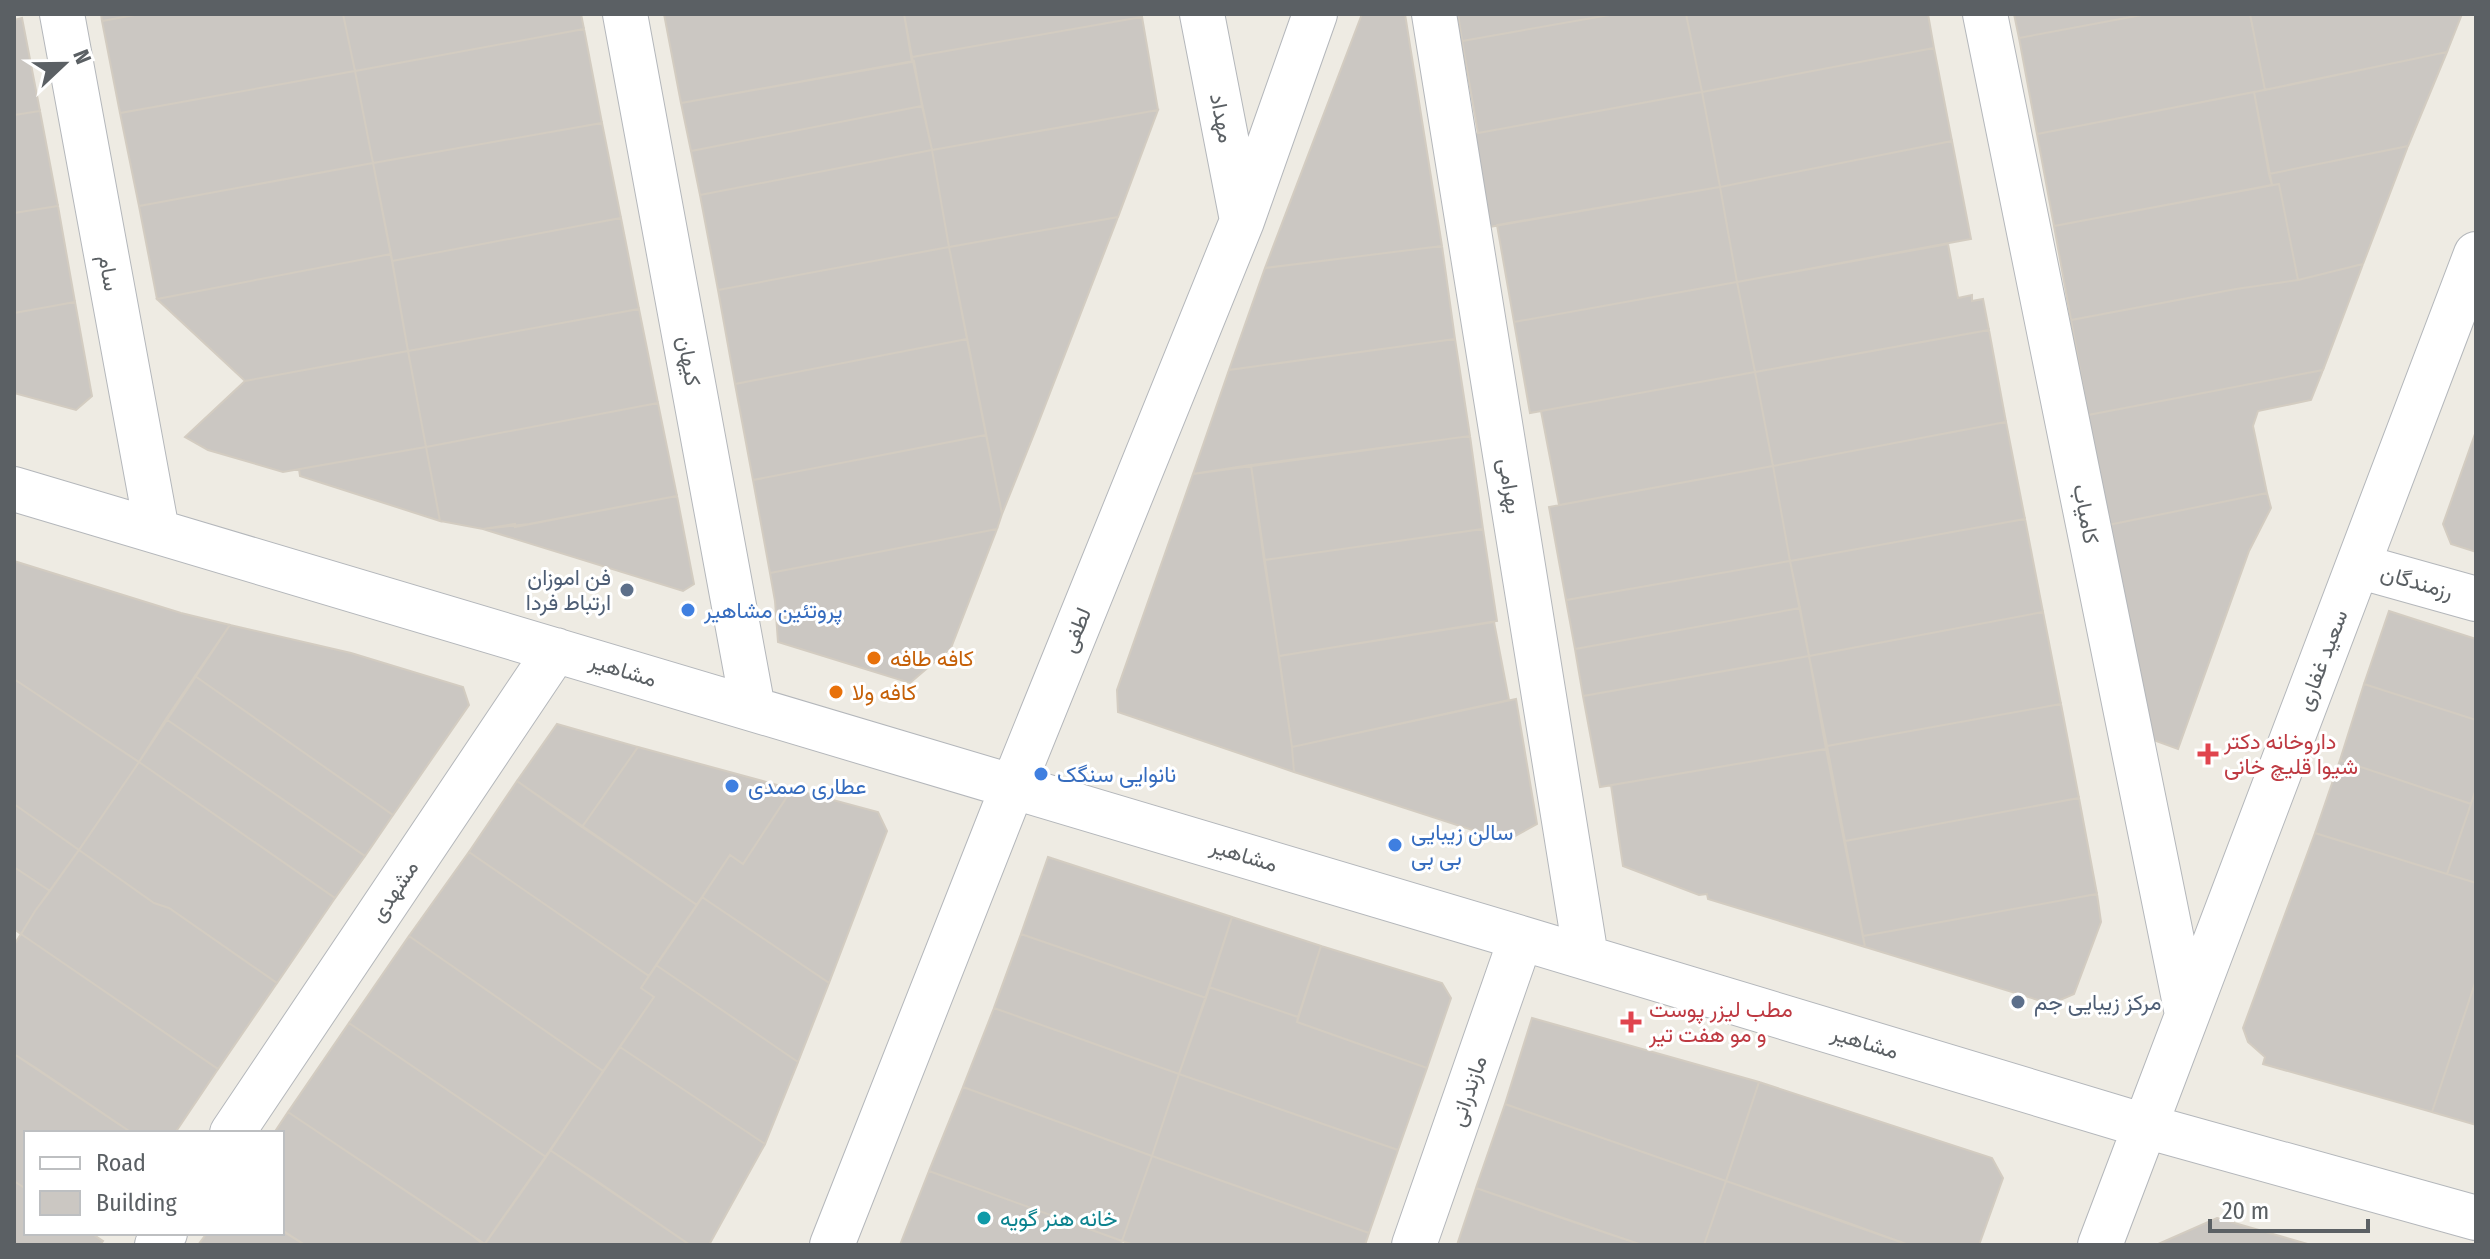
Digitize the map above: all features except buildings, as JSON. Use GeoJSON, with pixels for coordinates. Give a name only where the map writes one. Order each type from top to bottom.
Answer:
{"type":"FeatureCollection","features":[{"type":"Feature","properties":{"kind":"street","name":"سام"},"geometry":{"type":"LineString","coordinates":[[62,14],[157,531]]}},
{"type":"Feature","properties":{"kind":"street","name":"کیهان"},"geometry":{"type":"LineString","coordinates":[[625,14],[753,709]]}},
{"type":"Feature","properties":{"kind":"street","name":"مهداد"},"geometry":{"type":"LineString","coordinates":[[1202,14],[1242,221]]}},
{"type":"Feature","properties":{"kind":"street","name":"لطفی"},"geometry":{"type":"LineString","coordinates":[[831,1244],[1242,221],[1315,14]]}},
{"type":"Feature","properties":{"kind":"street","name":"بهرامی"},"geometry":{"type":"LineString","coordinates":[[1434,14],[1586,957]]}},
{"type":"Feature","properties":{"kind":"street","name":"کامیاب"},"geometry":{"type":"LineString","coordinates":[[1985,14],[2187,1014]]}},
{"type":"Feature","properties":{"kind":"street","name":"سعید غفاری"},"geometry":{"type":"LineString","coordinates":[[2100,1245],[2476,254]]}},
{"type":"Feature","properties":{"kind":"street","name":"مشاهیر"},"geometry":{"type":"LineString","coordinates":[[16,493],[157,531],[2145,1126],[2476,1218]]}},
{"type":"Feature","properties":{"kind":"street","name":"رزمندگان"},"geometry":{"type":"LineString","coordinates":[[2358,566],[2476,599]]}},
{"type":"Feature","properties":{"kind":"street","name":"مشهدی"},"geometry":{"type":"LineString","coordinates":[[233,1131],[556,650]]}},
{"type":"Feature","properties":{"kind":"street","name":"مازندرانی"},"geometry":{"type":"LineString","coordinates":[[1414,1245],[1521,938]]}},
{"type":"Feature","properties":{"kind":"place","name":"فن اموزان ارتباط فردا"},"geometry":{"type":"Point","coordinates":[627,590]}},
{"type":"Feature","properties":{"kind":"place","name":"پروتئین مشاهیر"},"geometry":{"type":"Point","coordinates":[688,610]}},
{"type":"Feature","properties":{"kind":"place","name":"کافه طافه"},"geometry":{"type":"Point","coordinates":[874,658]}},
{"type":"Feature","properties":{"kind":"place","name":"کافه ولا"},"geometry":{"type":"Point","coordinates":[836,692]}},
{"type":"Feature","properties":{"kind":"place","name":"داروخانه دکتر شیوا قلیچ خانی"},"geometry":{"type":"Point","coordinates":[2208,754]}},
{"type":"Feature","properties":{"kind":"place","name":"نانوایی سنگک"},"geometry":{"type":"Point","coordinates":[1041,774]}},
{"type":"Feature","properties":{"kind":"place","name":"عطاری صمدی"},"geometry":{"type":"Point","coordinates":[732,786]}},
{"type":"Feature","properties":{"kind":"place","name":"سالن زیبایی بی بی"},"geometry":{"type":"Point","coordinates":[1395,845]}},
{"type":"Feature","properties":{"kind":"place","name":"مرکز زیبایی جم"},"geometry":{"type":"Point","coordinates":[2018,1002]}},
{"type":"Feature","properties":{"kind":"place","name":"مطب لیزر پوست و مو هفت تیر"},"geometry":{"type":"Point","coordinates":[1631,1022]}},
{"type":"Feature","properties":{"kind":"place","name":"خانه هنر گویه"},"geometry":{"type":"Point","coordinates":[984,1218]}}]}
